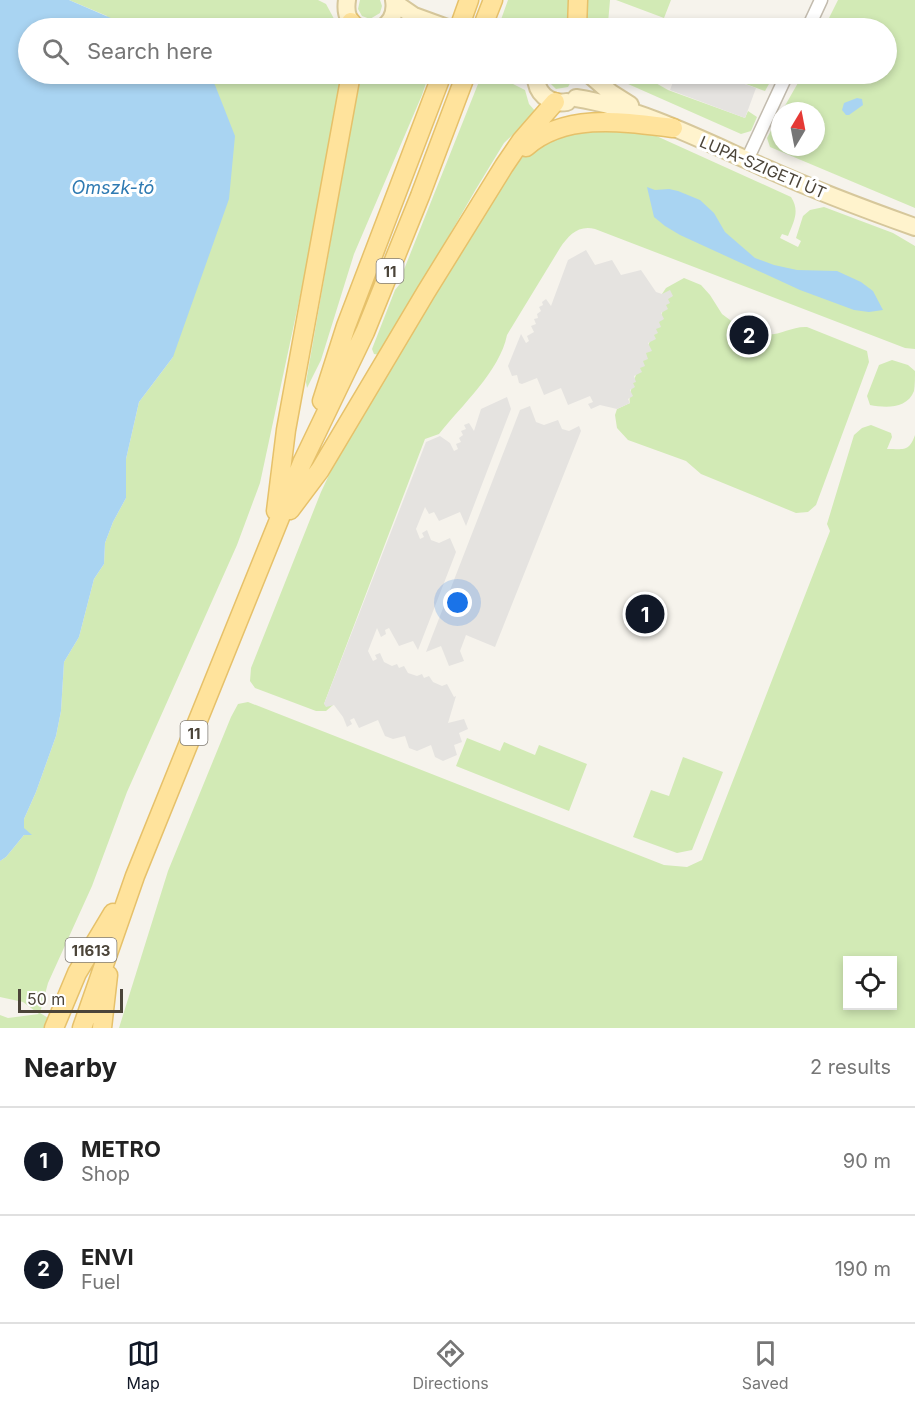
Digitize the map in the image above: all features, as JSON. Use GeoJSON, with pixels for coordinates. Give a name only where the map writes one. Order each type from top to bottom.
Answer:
{"type":"FeatureCollection","features":[{"type":"Feature","properties":{"kind":"main road"},"geometry":{"type":"LineString","coordinates":[[463,18],[469,0]]}},
{"type":"Feature","properties":{"kind":"main road"},"geometry":{"type":"LineString","coordinates":[[486,18],[493,0]]}},
{"type":"Feature","properties":{"kind":"main road"},"geometry":{"type":"LineString","coordinates":[[577,18],[578,0]]}},
{"type":"Feature","properties":{"kind":"main road"},"geometry":{"type":"LineString","coordinates":[[273,534],[286,430],[349,84]]}},
{"type":"Feature","properties":{"kind":"main road","name":"11"},"geometry":{"type":"LineString","coordinates":[[302,463],[346,326],[438,84]]}},
{"type":"Feature","properties":{"kind":"main road","name":"11"},"geometry":{"type":"LineString","coordinates":[[82,1028],[135,876],[302,463],[365,332],[462,84]]}},
{"type":"Feature","properties":{"kind":"main road"},"geometry":{"type":"LineString","coordinates":[[273,534],[320,470],[504,166],[555,102]]}},
{"type":"Feature","properties":{"kind":"main road"},"geometry":{"type":"LineString","coordinates":[[504,166],[548,132],[593,122],[625,122],[673,128]]}},
{"type":"Feature","properties":{"kind":"main road","name":"11613"},"geometry":{"type":"LineString","coordinates":[[54,1028],[77,973],[135,876]]}},
{"type":"Feature","properties":{"kind":"main road"},"geometry":{"type":"LineString","coordinates":[[102,1028],[112,940]]}},
{"type":"Feature","properties":{"kind":"street"},"geometry":{"type":"LineString","coordinates":[[332,0],[351,18]]}},
{"type":"Feature","properties":{"kind":"street"},"geometry":{"type":"LineString","coordinates":[[813,18],[821,0]]}},
{"type":"Feature","properties":{"kind":"street"},"geometry":{"type":"LineString","coordinates":[[394,2],[407,18]]}},
{"type":"Feature","properties":{"kind":"street"},"geometry":{"type":"LineString","coordinates":[[391,18],[394,2]]}},
{"type":"Feature","properties":{"kind":"street"},"geometry":{"type":"LineString","coordinates":[[537,84],[542,94],[555,102],[564,103],[576,98],[585,84]]}},
{"type":"Feature","properties":{"kind":"street","name":"LUPA-SZIGETI ÚT"},"geometry":{"type":"LineString","coordinates":[[600,84],[634,108],[673,128]]}},
{"type":"Feature","properties":{"kind":"street"},"geometry":{"type":"LineString","coordinates":[[747,159],[782,84]]}},
{"type":"Feature","properties":{"kind":"street","name":"LUPA-SZIGETI ÚT"},"geometry":{"type":"LineString","coordinates":[[576,98],[599,102],[673,128],[853,205],[915,227]]}},
{"type":"Feature","properties":{"kind":"street","name":"LUPA-SZIGETI ÚT"},"geometry":{"type":"LineString","coordinates":[[853,205],[915,240]]}},
{"type":"Feature","properties":{"kind":"green space"},"geometry":{"type":"Polygon","coordinates":[[[69,0],[318,0],[326,4],[334,18],[107,18],[69,0]]]}},
{"type":"Feature","properties":{"kind":"green space"},"geometry":{"type":"Polygon","coordinates":[[[360,0],[380,0],[382,6],[380,13],[372,18],[362,16],[358,9],[360,0]]]}},
{"type":"Feature","properties":{"kind":"green space"},"geometry":{"type":"Polygon","coordinates":[[[508,0],[574,0],[575,18],[502,18],[508,0]]]}},
{"type":"Feature","properties":{"kind":"green space"},"geometry":{"type":"Polygon","coordinates":[[[585,0],[610,0],[608,18],[585,18],[585,0]]]}},
{"type":"Feature","properties":{"kind":"green space"},"geometry":{"type":"Polygon","coordinates":[[[616,0],[671,0],[664,18],[616,0]]]}},
{"type":"Feature","properties":{"kind":"green space"},"geometry":{"type":"Polygon","coordinates":[[[838,0],[915,0],[915,208],[791,156],[825,156],[825,102],[787,102],[797,84],[897,84],[897,18],[829,18],[838,0]]]}},
{"type":"Feature","properties":{"kind":"green space"},"geometry":{"type":"Polygon","coordinates":[[[135,84],[342,84],[338,119],[260,483],[237,545],[127,792],[92,886],[48,983],[40,1013],[50,1019],[46,1028],[0,1028],[0,1015],[8,1018],[39,1014],[23,1002],[0,997],[0,861],[24,835],[24,819],[56,736],[61,711],[64,662],[79,637],[94,579],[104,564],[105,543],[126,498],[126,459],[139,402],[173,357],[135,84]]]}},
{"type":"Feature","properties":{"kind":"green space"},"geometry":{"type":"Polygon","coordinates":[[[358,84],[426,84],[354,254],[321,360],[307,388],[306,382],[358,84]]]}},
{"type":"Feature","properties":{"kind":"green space"},"geometry":{"type":"Polygon","coordinates":[[[478,84],[513,84],[525,90],[529,104],[536,112],[504,143],[380,355],[374,354],[372,349],[395,290],[403,280],[403,272],[478,84]]]}},
{"type":"Feature","properties":{"kind":"green space"},"geometry":{"type":"Polygon","coordinates":[[[551,84],[570,84],[568,87],[556,89],[551,84]]]}},
{"type":"Feature","properties":{"kind":"green space"},"geometry":{"type":"Polygon","coordinates":[[[628,84],[658,84],[745,118],[748,111],[757,117],[751,131],[741,134],[628,84]]]}},
{"type":"Feature","properties":{"kind":"green space"},"geometry":{"type":"Polygon","coordinates":[[[746,84],[769,84],[765,91],[746,84]]]}},
{"type":"Feature","properties":{"kind":"green space"},"geometry":{"type":"Polygon","coordinates":[[[592,126],[652,134],[791,197],[796,212],[794,221],[788,236],[782,234],[780,238],[798,247],[801,241],[796,238],[803,216],[810,210],[824,207],[893,233],[915,246],[915,349],[905,348],[595,229],[579,230],[571,235],[560,248],[507,335],[497,362],[479,388],[439,434],[425,439],[324,704],[333,705],[326,711],[316,711],[255,688],[250,681],[251,668],[336,460],[474,228],[515,164],[537,145],[592,126]]]}},
{"type":"Feature","properties":{"kind":"green space"},"geometry":{"type":"Polygon","coordinates":[[[771,131],[771,147],[770,147],[767,138],[771,131]]]}},
{"type":"Feature","properties":{"kind":"green space"},"geometry":{"type":"Polygon","coordinates":[[[684,278],[701,285],[722,314],[738,326],[740,335],[755,341],[763,334],[769,335],[807,327],[867,351],[869,362],[816,505],[808,512],[796,513],[701,474],[686,461],[628,440],[617,428],[615,415],[617,409],[630,403],[630,395],[638,369],[667,299],[672,296],[662,294],[666,288],[684,278]]]}},
{"type":"Feature","properties":{"kind":"green space"},"geometry":{"type":"Polygon","coordinates":[[[892,360],[908,365],[915,371],[914,391],[906,401],[895,406],[870,405],[867,396],[879,365],[892,360]]]}},
{"type":"Feature","properties":{"kind":"green space"},"geometry":{"type":"Polygon","coordinates":[[[871,425],[891,433],[892,437],[887,449],[898,449],[908,447],[915,435],[915,1028],[119,1028],[168,871],[238,704],[248,702],[664,865],[687,867],[702,860],[830,531],[827,524],[854,435],[862,428],[871,425]]]}},
{"type":"Feature","properties":{"kind":"green space"},"geometry":{"type":"Polygon","coordinates":[[[467,738],[500,751],[504,742],[535,755],[539,745],[587,764],[569,811],[456,766],[467,738]]]}},
{"type":"Feature","properties":{"kind":"green space"},"geometry":{"type":"Polygon","coordinates":[[[683,757],[723,772],[692,850],[677,853],[633,837],[651,790],[669,796],[683,757]]]}},
{"type":"Feature","properties":{"kind":"shaded area"},"geometry":{"type":"Polygon","coordinates":[[[672,84],[745,84],[756,88],[745,118],[670,90],[672,84]]]}},
{"type":"Feature","properties":{"kind":"shaded area"},"geometry":{"type":"Polygon","coordinates":[[[586,250],[595,265],[612,260],[621,275],[641,270],[656,292],[662,294],[670,290],[673,296],[668,299],[670,303],[666,305],[668,309],[661,313],[664,319],[659,322],[661,327],[656,329],[658,333],[654,335],[656,339],[648,343],[652,351],[646,353],[648,359],[643,361],[645,366],[640,368],[642,372],[634,376],[636,382],[633,383],[635,387],[630,390],[633,396],[628,399],[630,403],[617,409],[600,405],[591,409],[588,404],[593,402],[590,396],[568,405],[561,388],[544,395],[537,378],[519,383],[517,375],[512,376],[508,366],[521,334],[526,343],[529,341],[527,336],[534,332],[531,326],[536,324],[534,319],[538,318],[537,314],[541,311],[539,307],[543,305],[542,302],[546,299],[551,306],[568,260],[586,250]]]}},
{"type":"Feature","properties":{"kind":"shaded area"},"geometry":{"type":"Polygon","coordinates":[[[507,397],[511,409],[466,526],[460,512],[439,521],[434,512],[429,514],[425,507],[416,529],[420,539],[424,537],[422,533],[427,530],[431,540],[439,543],[450,538],[456,552],[418,650],[413,641],[399,646],[389,628],[381,637],[377,628],[368,651],[373,661],[377,659],[375,655],[380,653],[384,662],[392,666],[397,664],[399,668],[404,666],[408,673],[417,676],[422,674],[424,678],[429,676],[433,682],[442,686],[447,684],[454,697],[456,696],[448,723],[464,719],[468,729],[459,733],[462,742],[454,745],[457,755],[443,761],[435,757],[431,745],[417,751],[409,748],[405,736],[393,739],[385,736],[378,720],[359,728],[354,718],[350,720],[352,724],[347,727],[334,705],[326,707],[324,704],[426,442],[440,436],[450,443],[454,451],[458,449],[456,444],[461,442],[459,438],[463,435],[461,431],[466,429],[464,425],[469,423],[474,431],[481,409],[507,397]]]}},
{"type":"Feature","properties":{"kind":"shaded area"},"geometry":{"type":"Polygon","coordinates":[[[530,406],[536,422],[544,425],[558,420],[562,429],[569,431],[579,426],[581,431],[495,647],[466,635],[460,651],[464,661],[449,666],[441,646],[426,652],[520,410],[530,406]]]}},
{"type":"Feature","properties":{"kind":"water","name":"Omszk-tó"},"geometry":{"type":"Polygon","coordinates":[[[0,0],[69,0],[111,18],[18,18],[18,84],[214,84],[235,136],[229,199],[173,357],[139,402],[126,459],[126,498],[105,543],[104,564],[94,579],[79,637],[64,662],[61,711],[56,736],[24,819],[24,828],[32,835],[24,835],[0,861],[0,0]]]}},
{"type":"Feature","properties":{"kind":"water"},"geometry":{"type":"Polygon","coordinates":[[[857,98],[862,99],[863,105],[846,115],[842,110],[844,103],[857,98]]]}},
{"type":"Feature","properties":{"kind":"water"},"geometry":{"type":"Polygon","coordinates":[[[647,187],[655,190],[678,191],[700,200],[714,213],[725,232],[755,258],[797,270],[837,271],[861,282],[873,291],[883,310],[869,312],[854,310],[800,290],[680,235],[654,217],[647,187]]]}},
{"type":"Feature","properties":{"kind":"place","name":"ENVI"},"geometry":{"type":"Point","coordinates":[749,335]}},
{"type":"Feature","properties":{"kind":"place","name":"METRO"},"geometry":{"type":"Point","coordinates":[645,614]}}]}
